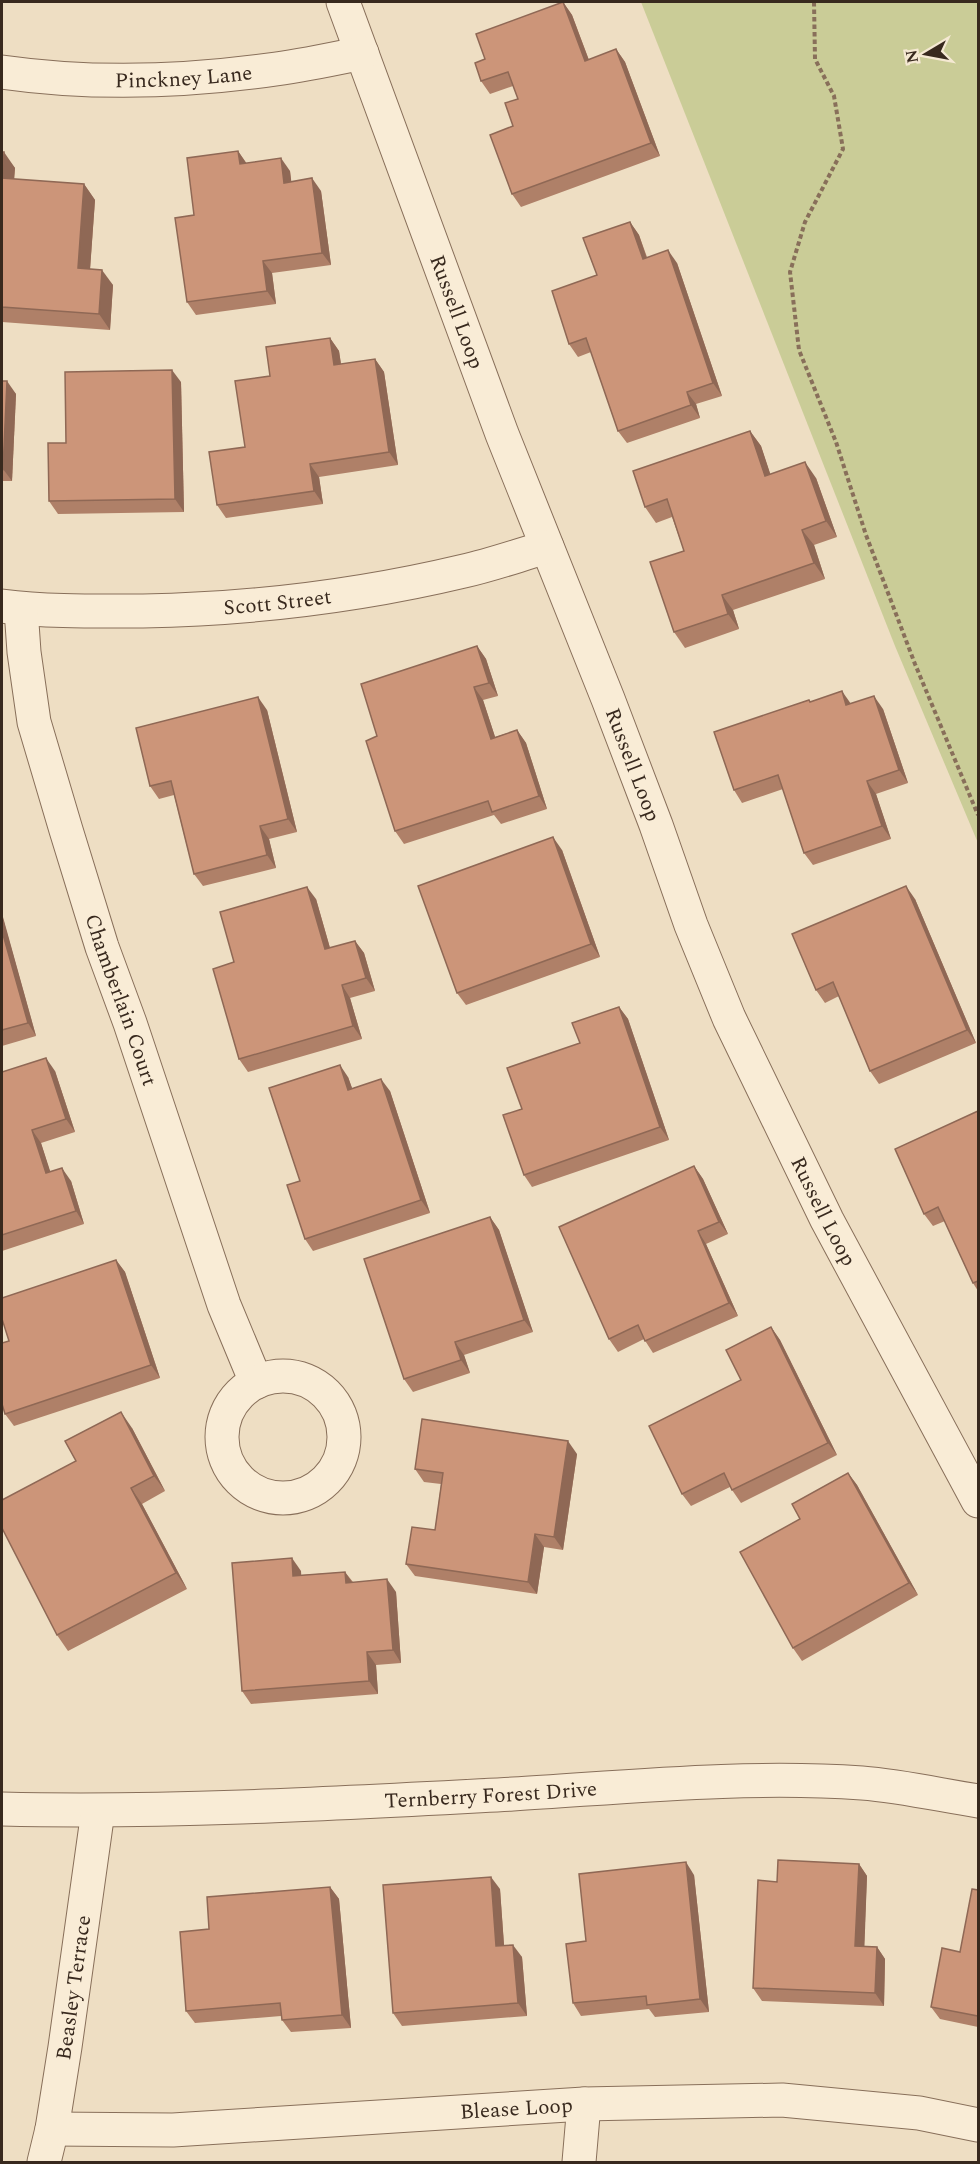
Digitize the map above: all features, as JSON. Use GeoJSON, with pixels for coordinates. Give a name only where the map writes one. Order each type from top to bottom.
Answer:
{"type":"FeatureCollection","features":[{"type":"Feature","properties":{"kind":"street","name":"Russell Loop"},"geometry":{"type":"LineString","coordinates":[[343,2],[502,434],[656,825],[691,925],[729,1018],[827,1220],[978,1502]]}},
{"type":"Feature","properties":{"kind":"street","name":"Pinckney Lane"},"geometry":{"type":"LineString","coordinates":[[2,72],[36,77],[88,80],[187,78],[278,69],[362,53]]}},
{"type":"Feature","properties":{"kind":"street","name":"Scott Street"},"geometry":{"type":"LineString","coordinates":[[11,607],[106,611],[188,610],[273,603],[377,589],[465,571],[547,547]]}},
{"type":"Feature","properties":{"kind":"street","name":"Chamberlain Court"},"geometry":{"type":"LineString","coordinates":[[11,607],[24,652],[34,722],[102,947],[225,1305],[256,1382]]}},
{"type":"Feature","properties":{"kind":"street","name":"Ternberry Forest Drive"},"geometry":{"type":"LineString","coordinates":[[2,1809],[98,1811],[226,1808],[514,1794],[671,1783],[772,1780],[863,1784],[978,1801]]}},
{"type":"Feature","properties":{"kind":"street","name":"Beasley Terrace"},"geometry":{"type":"LineString","coordinates":[[44,2163],[52,2129],[98,1811]]}},
{"type":"Feature","properties":{"kind":"street","name":"Blease Loop"},"geometry":{"type":"LineString","coordinates":[[52,2129],[173,2130],[584,2104],[783,2100],[919,2113],[978,2125]]}},
{"type":"Feature","properties":{"kind":"street"},"geometry":{"type":"LineString","coordinates":[[579,2163],[584,2104]]}},
{"type":"Feature","properties":{"kind":"path"},"geometry":{"type":"LineString","coordinates":[[814,2],[815,59],[834,96],[843,149],[805,222],[790,272],[799,350],[836,442],[866,535],[907,642],[978,815]]}},
{"type":"Feature","properties":{"kind":"green space"},"geometry":{"type":"Polygon","coordinates":[[[641,2],[978,2],[978,843],[895,646],[641,2]]]}},
{"type":"Feature","properties":{"kind":"building"},"geometry":{"type":"Polygon","coordinates":[[[563,2],[585,61],[616,49],[651,143],[512,194],[490,135],[513,126],[505,103],[518,99],[508,72],[481,81],[475,63],[485,59],[476,34],[563,2]]]}},
{"type":"Feature","properties":{"kind":"building"},"geometry":{"type":"Polygon","coordinates":[[[238,151],[240,164],[281,158],[284,183],[312,178],[322,253],[263,261],[267,291],[187,302],[175,218],[194,215],[187,158],[238,151]]]}},
{"type":"Feature","properties":{"kind":"building"},"geometry":{"type":"Polygon","coordinates":[[[2,152],[4,152],[2,178],[2,152]]]}},
{"type":"Feature","properties":{"kind":"building"},"geometry":{"type":"Polygon","coordinates":[[[2,178],[84,184],[78,268],[102,270],[99,314],[2,307],[2,178]]]}},
{"type":"Feature","properties":{"kind":"building"},"geometry":{"type":"Polygon","coordinates":[[[630,222],[643,259],[668,250],[713,383],[687,392],[691,405],[618,431],[586,338],[569,344],[552,291],[597,275],[583,238],[630,222]]]}},
{"type":"Feature","properties":{"kind":"building"},"geometry":{"type":"Polygon","coordinates":[[[330,338],[334,365],[375,359],[389,452],[310,464],[314,491],[217,505],[209,452],[245,447],[235,381],[270,376],[266,347],[330,338]]]}},
{"type":"Feature","properties":{"kind":"building"},"geometry":{"type":"Polygon","coordinates":[[[172,370],[175,499],[49,501],[48,443],[66,443],[65,372],[172,370]]]}},
{"type":"Feature","properties":{"kind":"building"},"geometry":{"type":"Polygon","coordinates":[[[2,381],[7,381],[3,469],[2,468],[2,381]]]}},
{"type":"Feature","properties":{"kind":"building"},"geometry":{"type":"Polygon","coordinates":[[[750,431],[765,476],[805,462],[826,521],[802,530],[814,563],[722,595],[728,614],[674,632],[650,562],[684,551],[667,499],[645,507],[633,471],[750,431]]]}},
{"type":"Feature","properties":{"kind":"building"},"geometry":{"type":"Polygon","coordinates":[[[477,646],[489,683],[474,687],[491,739],[517,730],[539,796],[492,812],[488,801],[395,831],[366,741],[377,736],[361,684],[477,646]]]}},
{"type":"Feature","properties":{"kind":"building"},"geometry":{"type":"Polygon","coordinates":[[[842,691],[846,705],[874,696],[899,770],[867,781],[882,826],[804,853],[778,775],[734,790],[714,732],[842,691]]]}},
{"type":"Feature","properties":{"kind":"building"},"geometry":{"type":"Polygon","coordinates":[[[258,697],[288,819],[260,826],[267,855],[194,874],[171,781],[150,786],[136,728],[258,697]]]}},
{"type":"Feature","properties":{"kind":"building"},"geometry":{"type":"Polygon","coordinates":[[[553,837],[591,944],[457,993],[418,886],[553,837]]]}},
{"type":"Feature","properties":{"kind":"building"},"geometry":{"type":"Polygon","coordinates":[[[906,886],[967,1030],[870,1071],[833,982],[816,990],[792,934],[906,886]]]}},
{"type":"Feature","properties":{"kind":"building"},"geometry":{"type":"Polygon","coordinates":[[[307,887],[325,949],[355,941],[366,978],[342,985],[353,1026],[239,1059],[213,969],[234,962],[220,912],[307,887]]]}},
{"type":"Feature","properties":{"kind":"building"},"geometry":{"type":"Polygon","coordinates":[[[2,931],[28,1023],[2,1030],[2,931]]]}},
{"type":"Feature","properties":{"kind":"building"},"geometry":{"type":"Polygon","coordinates":[[[619,1007],[660,1127],[524,1175],[503,1115],[522,1109],[507,1068],[580,1043],[572,1023],[619,1007]]]}},
{"type":"Feature","properties":{"kind":"building"},"geometry":{"type":"Polygon","coordinates":[[[46,1058],[66,1119],[32,1130],[46,1173],[62,1168],[76,1211],[2,1235],[2,1072],[46,1058]]]}},
{"type":"Feature","properties":{"kind":"building"},"geometry":{"type":"Polygon","coordinates":[[[340,1065],[348,1090],[381,1079],[421,1200],[305,1239],[287,1185],[300,1181],[269,1088],[340,1065]]]}},
{"type":"Feature","properties":{"kind":"building"},"geometry":{"type":"Polygon","coordinates":[[[978,1111],[978,1281],[973,1283],[938,1207],[924,1214],[895,1149],[978,1111]]]}},
{"type":"Feature","properties":{"kind":"building"},"geometry":{"type":"Polygon","coordinates":[[[694,1166],[719,1222],[698,1231],[729,1303],[645,1341],[638,1325],[609,1339],[559,1227],[694,1166]]]}},
{"type":"Feature","properties":{"kind":"building"},"geometry":{"type":"Polygon","coordinates":[[[490,1217],[524,1320],[455,1342],[461,1360],[404,1379],[364,1259],[490,1217]]]}},
{"type":"Feature","properties":{"kind":"building"},"geometry":{"type":"Polygon","coordinates":[[[116,1260],[151,1365],[5,1414],[2,1404],[2,1343],[9,1341],[2,1319],[2,1298],[116,1260]]]}},
{"type":"Feature","properties":{"kind":"building"},"geometry":{"type":"Polygon","coordinates":[[[771,1327],[828,1443],[732,1490],[724,1473],[682,1494],[649,1426],[741,1380],[726,1350],[771,1327]]]}},
{"type":"Feature","properties":{"kind":"building"},"geometry":{"type":"Polygon","coordinates":[[[121,1412],[154,1476],[131,1488],[176,1573],[57,1635],[2,1528],[2,1500],[76,1461],[65,1441],[121,1412]]]}},
{"type":"Feature","properties":{"kind":"building"},"geometry":{"type":"Polygon","coordinates":[[[422,1419],[568,1441],[554,1537],[535,1534],[528,1582],[406,1564],[412,1527],[435,1530],[443,1473],[415,1469],[422,1419]]]}},
{"type":"Feature","properties":{"kind":"building"},"geometry":{"type":"Polygon","coordinates":[[[848,1473],[909,1583],[793,1648],[740,1552],[800,1519],[792,1504],[848,1473]]]}},
{"type":"Feature","properties":{"kind":"building"},"geometry":{"type":"Polygon","coordinates":[[[292,1558],[293,1576],[345,1572],[346,1583],[387,1579],[393,1650],[367,1652],[369,1681],[242,1691],[232,1563],[292,1558]]]}},
{"type":"Feature","properties":{"kind":"building"},"geometry":{"type":"Polygon","coordinates":[[[778,1860],[859,1864],[855,1946],[877,1947],[875,1993],[753,1988],[758,1880],[777,1882],[778,1860]]]}},
{"type":"Feature","properties":{"kind":"building"},"geometry":{"type":"Polygon","coordinates":[[[686,1862],[700,1999],[647,2005],[646,1996],[573,2003],[566,1944],[586,1941],[579,1874],[686,1862]]]}},
{"type":"Feature","properties":{"kind":"building"},"geometry":{"type":"Polygon","coordinates":[[[491,1877],[496,1946],[513,1945],[518,2003],[393,2013],[383,1885],[491,1877]]]}},
{"type":"Feature","properties":{"kind":"building"},"geometry":{"type":"Polygon","coordinates":[[[330,1887],[342,2015],[282,2020],[280,2003],[186,2011],[180,1932],[209,1929],[207,1897],[330,1887]]]}},
{"type":"Feature","properties":{"kind":"building"},"geometry":{"type":"Polygon","coordinates":[[[972,1889],[978,1890],[978,2016],[931,2007],[942,1948],[960,1952],[972,1889]]]}}]}
